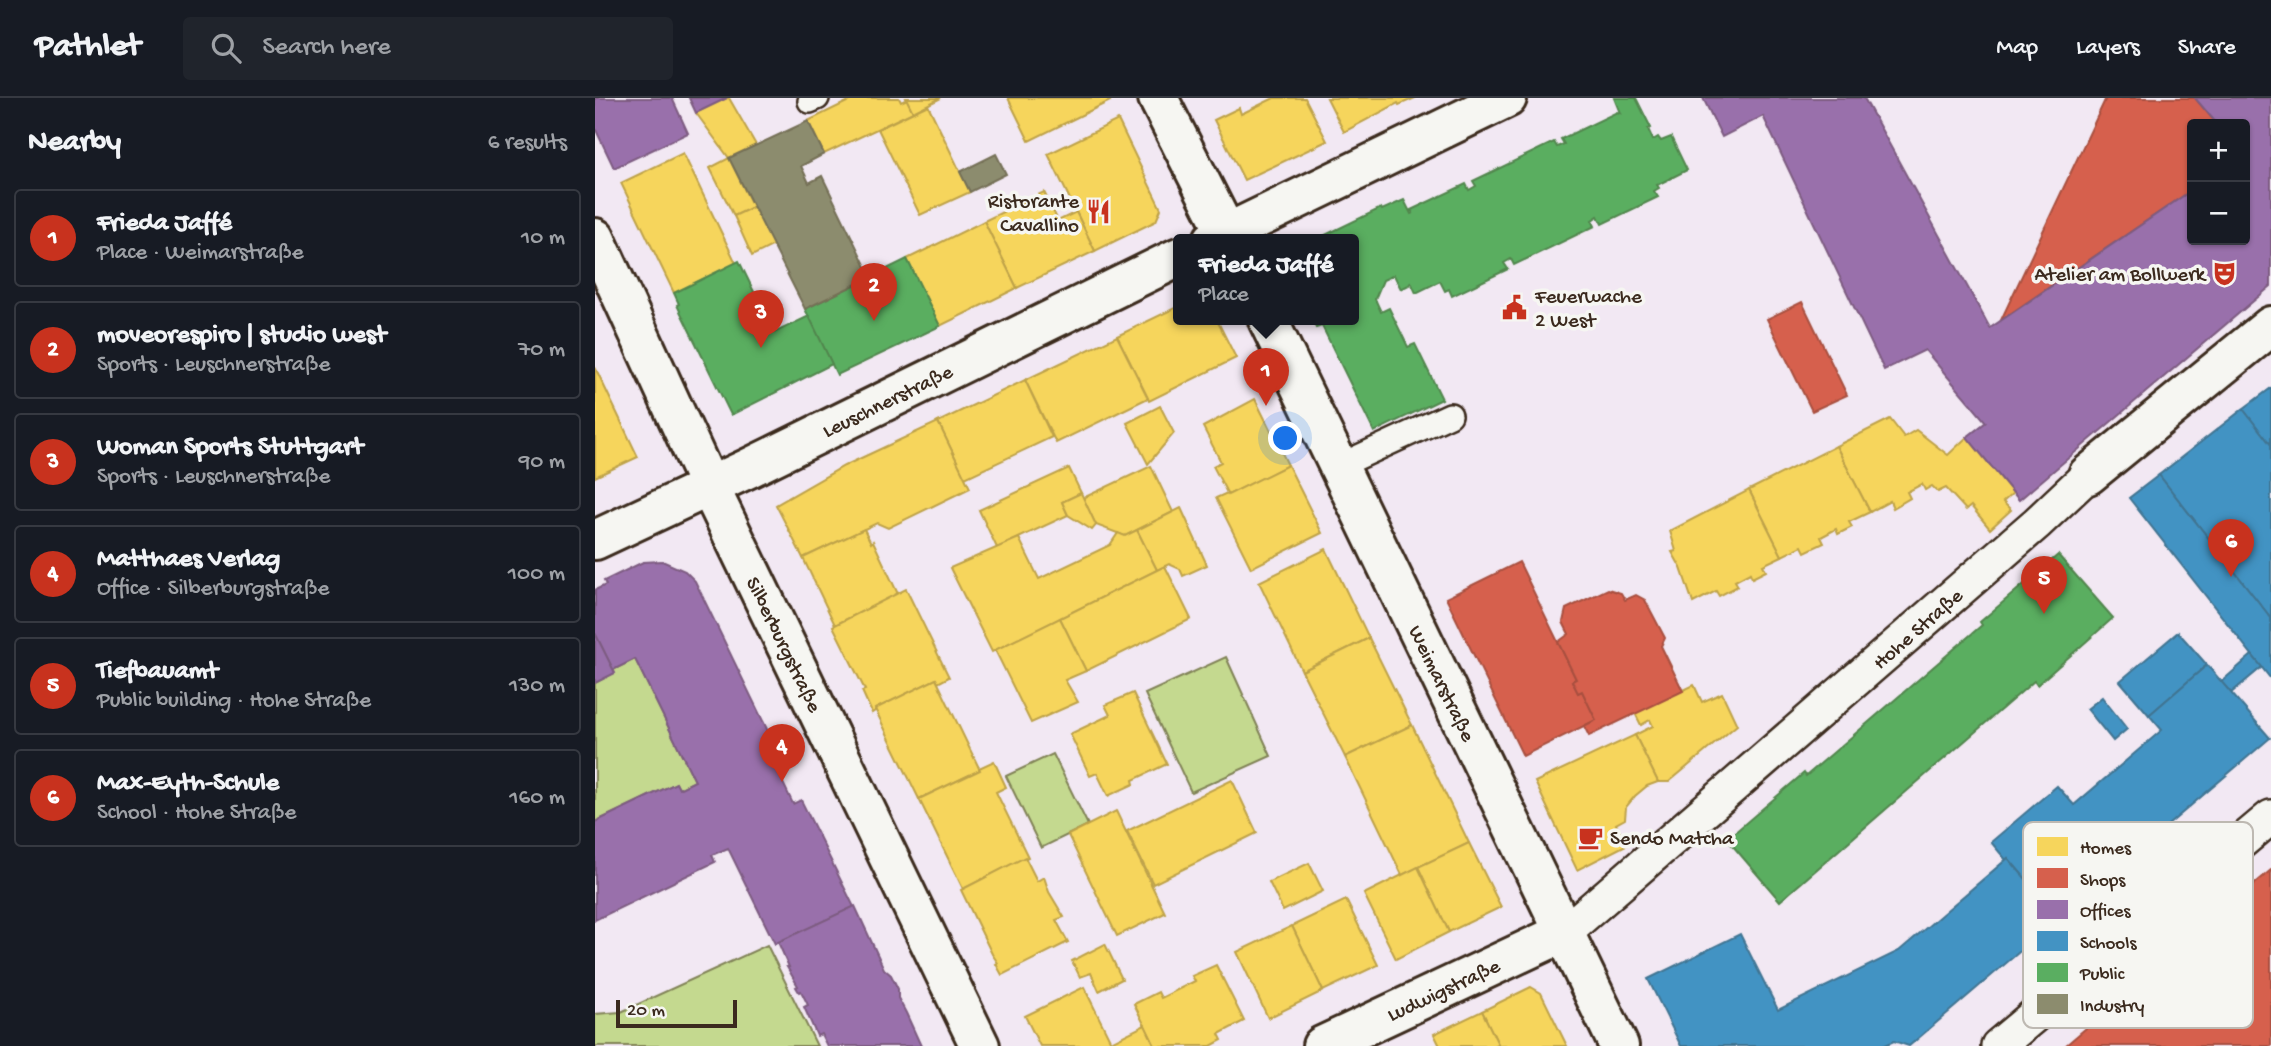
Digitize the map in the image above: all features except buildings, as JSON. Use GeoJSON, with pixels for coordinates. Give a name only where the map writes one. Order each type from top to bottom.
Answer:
{"type":"FeatureCollection","features":[{"type":"Feature","properties":{"kind":"street"},"geometry":{"type":"LineString","coordinates":[[1158,98],[1221,234]]}},
{"type":"Feature","properties":{"kind":"street"},"geometry":{"type":"LineString","coordinates":[[1231,234],[1507,98]]}},
{"type":"Feature","properties":{"kind":"street","name":"Silberburgstraße"},"geometry":{"type":"LineString","coordinates":[[595,239],[709,486],[980,1046]]}},
{"type":"Feature","properties":{"kind":"street","name":"Leuschnerstraße"},"geometry":{"type":"LineString","coordinates":[[595,540],[1173,259]]}},
{"type":"Feature","properties":{"kind":"street","name":"Weimarstraße"},"geometry":{"type":"LineString","coordinates":[[1270,325],[1619,1046]]}},
{"type":"Feature","properties":{"kind":"street","name":"Hohe Straße"},"geometry":{"type":"LineString","coordinates":[[1565,932],[2037,523],[2088,475],[2271,326]]}},
{"type":"Feature","properties":{"kind":"street"},"geometry":{"type":"LineString","coordinates":[[2253,832],[2271,817]]}},
{"type":"Feature","properties":{"kind":"street","name":"Ludwigstraße"},"geometry":{"type":"LineString","coordinates":[[1322,1046],[1565,932]]}},
{"type":"Feature","properties":{"kind":"street"},"geometry":{"type":"LineString","coordinates":[[1998,1046],[2023,1025]]}},
{"type":"Feature","properties":{"kind":"lane"},"geometry":{"type":"LineString","coordinates":[[1339,466],[1450,415]]}},
{"type":"Feature","properties":{"kind":"green space"},"geometry":{"type":"Polygon","coordinates":[[[1226,657],[1271,756],[1191,792],[1145,694],[1226,657]]]}},
{"type":"Feature","properties":{"kind":"green space"},"geometry":{"type":"Polygon","coordinates":[[[635,659],[695,781],[679,789],[676,783],[595,822],[595,683],[635,659]]]}},
{"type":"Feature","properties":{"kind":"green space"},"geometry":{"type":"Polygon","coordinates":[[[1053,754],[1088,825],[1041,848],[1006,776],[1053,754]]]}},
{"type":"Feature","properties":{"kind":"green space"},"geometry":{"type":"Polygon","coordinates":[[[767,945],[817,1046],[595,1046],[595,1014],[621,1012],[767,945]]]}},
{"type":"Feature","properties":{"kind":"place","name":"Ristorante Cavallino"},"geometry":{"type":"Point","coordinates":[1099,212]}},
{"type":"Feature","properties":{"kind":"place","name":"Atelier am Bollwerk"},"geometry":{"type":"Point","coordinates":[2225,273]}},
{"type":"Feature","properties":{"kind":"place","name":"Feuerwache 2 West"},"geometry":{"type":"Point","coordinates":[1515,307]}},
{"type":"Feature","properties":{"kind":"place","name":"moveorespiro | studio west"},"geometry":{"type":"Point","coordinates":[874,321]}},
{"type":"Feature","properties":{"kind":"place","name":"Woman Sports Stuttgart"},"geometry":{"type":"Point","coordinates":[761,348]}},
{"type":"Feature","properties":{"kind":"place","name":"Frieda Jaffé"},"geometry":{"type":"Point","coordinates":[1266,406]}},
{"type":"Feature","properties":{"kind":"place","name":"Max-Eyth-Schule"},"geometry":{"type":"Point","coordinates":[2231,577]}},
{"type":"Feature","properties":{"kind":"place","name":"Tiefbauamt"},"geometry":{"type":"Point","coordinates":[2044,614]}},
{"type":"Feature","properties":{"kind":"place","name":"Matthaes Verlag"},"geometry":{"type":"Point","coordinates":[782,782]}},
{"type":"Feature","properties":{"kind":"place","name":"Sendo Matcha"},"geometry":{"type":"Point","coordinates":[1590,837]}}]}
